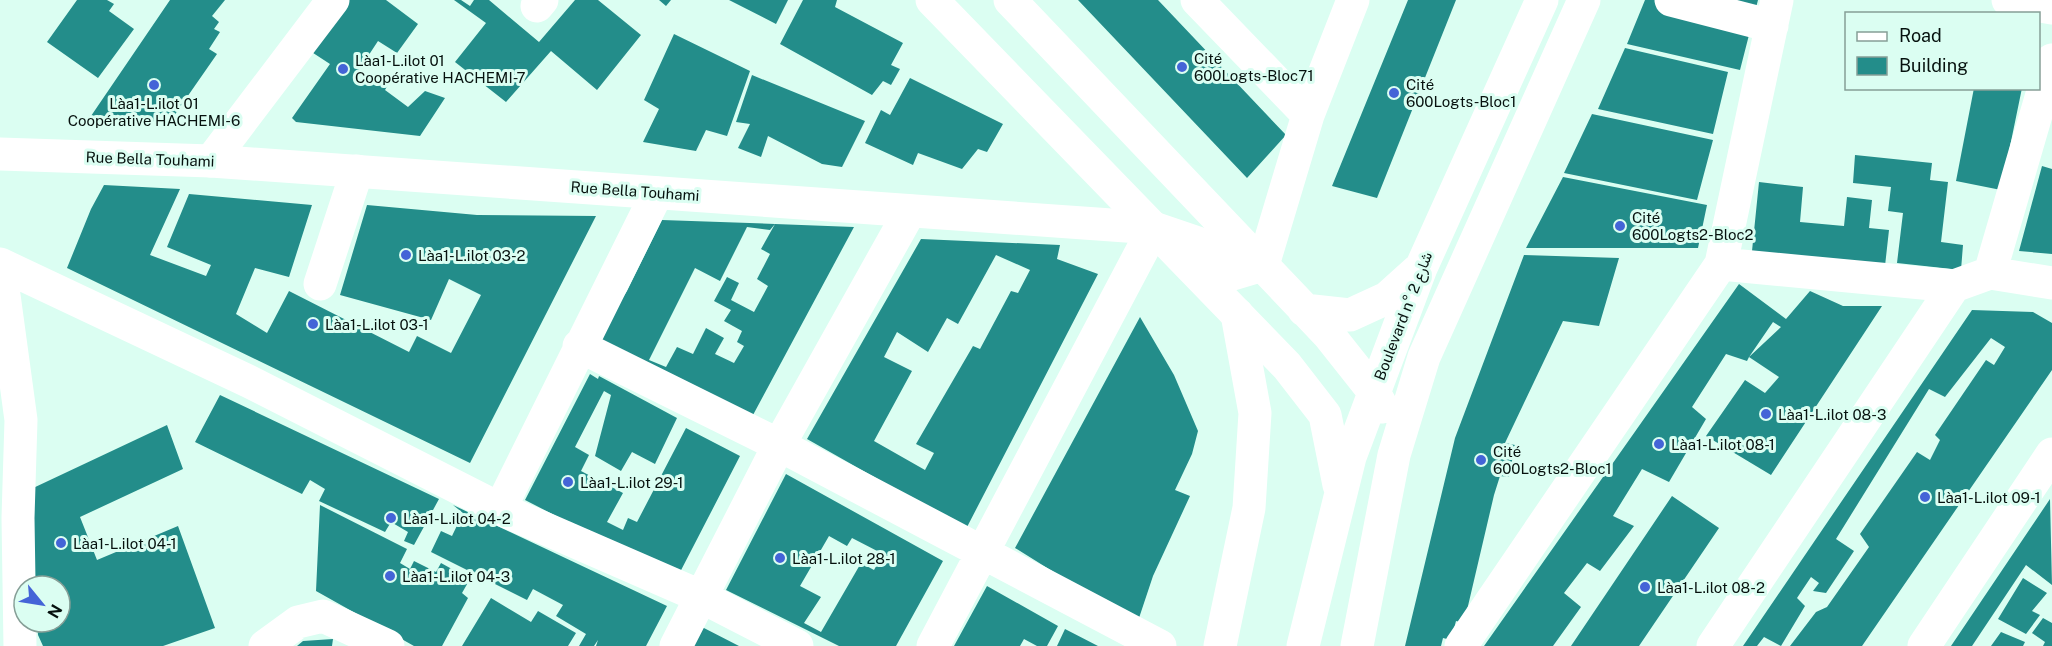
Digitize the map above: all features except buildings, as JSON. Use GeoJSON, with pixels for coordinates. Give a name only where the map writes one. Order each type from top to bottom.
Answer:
{"type":"FeatureCollection","features":[{"type":"Feature","properties":{"kind":"street"},"geometry":{"type":"LineString","coordinates":[[211,161],[333,0]]}},
{"type":"Feature","properties":{"kind":"street"},"geometry":{"type":"LineString","coordinates":[[932,0],[1287,366],[1325,415],[1340,495]]}},
{"type":"Feature","properties":{"kind":"street"},"geometry":{"type":"LineString","coordinates":[[1010,0],[1304,310],[1374,392],[1389,420],[1394,455]]}},
{"type":"Feature","properties":{"kind":"street"},"geometry":{"type":"LineString","coordinates":[[1197,0],[1308,115]]}},
{"type":"Feature","properties":{"kind":"street"},"geometry":{"type":"LineString","coordinates":[[1263,266],[1308,115],[1353,0]]}},
{"type":"Feature","properties":{"kind":"street","name":"Boulevard n° شارع 2"},"geometry":{"type":"LineString","coordinates":[[1303,646],[1350,457],[1374,392],[1421,268],[1542,0]]}},
{"type":"Feature","properties":{"kind":"street"},"geometry":{"type":"LineString","coordinates":[[1357,646],[1394,455],[1424,357],[1584,0]]}},
{"type":"Feature","properties":{"kind":"street"},"geometry":{"type":"LineString","coordinates":[[1461,646],[1721,264],[1774,13],[1671,0]]}},
{"type":"Feature","properties":{"kind":"street"},"geometry":{"type":"LineString","coordinates":[[2008,0],[2052,8]]}},
{"type":"Feature","properties":{"kind":"street"},"geometry":{"type":"LineString","coordinates":[[1990,273],[2052,65]]}},
{"type":"Feature","properties":{"kind":"street","name":"Rue Bella Touhami"},"geometry":{"type":"LineString","coordinates":[[0,154],[211,161],[1154,228],[1263,266]]}},
{"type":"Feature","properties":{"kind":"street"},"geometry":{"type":"LineString","coordinates":[[320,284],[357,171]]}},
{"type":"Feature","properties":{"kind":"street"},"geometry":{"type":"LineString","coordinates":[[500,509],[657,193]]}},
{"type":"Feature","properties":{"kind":"street"},"geometry":{"type":"LineString","coordinates":[[676,646],[779,445],[910,211]]}},
{"type":"Feature","properties":{"kind":"street"},"geometry":{"type":"LineString","coordinates":[[933,646],[1154,228]]}},
{"type":"Feature","properties":{"kind":"street"},"geometry":{"type":"LineString","coordinates":[[1721,264],[1954,286],[1990,273],[2052,283]]}},
{"type":"Feature","properties":{"kind":"street"},"geometry":{"type":"LineString","coordinates":[[0,265],[248,381],[500,509],[702,597],[797,646]]}},
{"type":"Feature","properties":{"kind":"street"},"geometry":{"type":"LineString","coordinates":[[0,265],[21,420],[18,518],[20,646]]}},
{"type":"Feature","properties":{"kind":"street"},"geometry":{"type":"LineString","coordinates":[[1206,282],[1263,266]]}},
{"type":"Feature","properties":{"kind":"street"},"geometry":{"type":"LineString","coordinates":[[1304,310],[1350,315],[1387,298],[1421,268]]}},
{"type":"Feature","properties":{"kind":"street"},"geometry":{"type":"LineString","coordinates":[[1713,646],[1954,286]]}},
{"type":"Feature","properties":{"kind":"street"},"geometry":{"type":"LineString","coordinates":[[1220,646],[1249,508],[1255,413],[1237,314]]}},
{"type":"Feature","properties":{"kind":"street"},"geometry":{"type":"LineString","coordinates":[[579,346],[779,445],[1160,646]]}},
{"type":"Feature","properties":{"kind":"street"},"geometry":{"type":"LineString","coordinates":[[1306,390],[1346,403],[1374,392],[1424,357]]}},
{"type":"Feature","properties":{"kind":"street"},"geometry":{"type":"LineString","coordinates":[[1924,646],[2051,457]]}},
{"type":"Feature","properties":{"kind":"street"},"geometry":{"type":"LineString","coordinates":[[265,646],[298,622],[323,616],[384,645]]}},
{"type":"Feature","properties":{"kind":"place","name":"Cité 600Logts-Bloc71"},"geometry":{"type":"Point","coordinates":[1182,67]}},
{"type":"Feature","properties":{"kind":"place","name":"Làa1-L.ilot 01 Coopérative HACHEMI-7"},"geometry":{"type":"Point","coordinates":[343,69]}},
{"type":"Feature","properties":{"kind":"place","name":"Làa1-L.ilot 01 Coopérative HACHEMI-6"},"geometry":{"type":"Point","coordinates":[154,85]}},
{"type":"Feature","properties":{"kind":"place","name":"Cité 600Logts-Bloc1"},"geometry":{"type":"Point","coordinates":[1394,93]}},
{"type":"Feature","properties":{"kind":"place","name":"Cité 600Logts2-Bloc2"},"geometry":{"type":"Point","coordinates":[1620,226]}},
{"type":"Feature","properties":{"kind":"place","name":"Làa1-L.ilot 03-2"},"geometry":{"type":"Point","coordinates":[406,255]}},
{"type":"Feature","properties":{"kind":"place","name":"Làa1-L.ilot 03-1"},"geometry":{"type":"Point","coordinates":[313,324]}},
{"type":"Feature","properties":{"kind":"place","name":"Làa1-L.ilot 08-3"},"geometry":{"type":"Point","coordinates":[1766,414]}},
{"type":"Feature","properties":{"kind":"place","name":"Làa1-L.ilot 08-1"},"geometry":{"type":"Point","coordinates":[1659,444]}},
{"type":"Feature","properties":{"kind":"place","name":"Cité 600Logts2-Bloc1"},"geometry":{"type":"Point","coordinates":[1481,460]}},
{"type":"Feature","properties":{"kind":"place","name":"Làa1-L.ilot 29-1"},"geometry":{"type":"Point","coordinates":[568,482]}},
{"type":"Feature","properties":{"kind":"place","name":"Làa1-L.ilot 09-1"},"geometry":{"type":"Point","coordinates":[1925,497]}},
{"type":"Feature","properties":{"kind":"place","name":"Làa1-L.ilot 04-2"},"geometry":{"type":"Point","coordinates":[391,518]}},
{"type":"Feature","properties":{"kind":"place","name":"Làa1-L.ilot 04-1"},"geometry":{"type":"Point","coordinates":[61,543]}},
{"type":"Feature","properties":{"kind":"place","name":"Làa1-L.ilot 28-1"},"geometry":{"type":"Point","coordinates":[780,558]}},
{"type":"Feature","properties":{"kind":"place","name":"Làa1-L.ilot 04-3"},"geometry":{"type":"Point","coordinates":[390,576]}},
{"type":"Feature","properties":{"kind":"place","name":"Làa1-L.ilot 08-2"},"geometry":{"type":"Point","coordinates":[1645,587]}}]}
